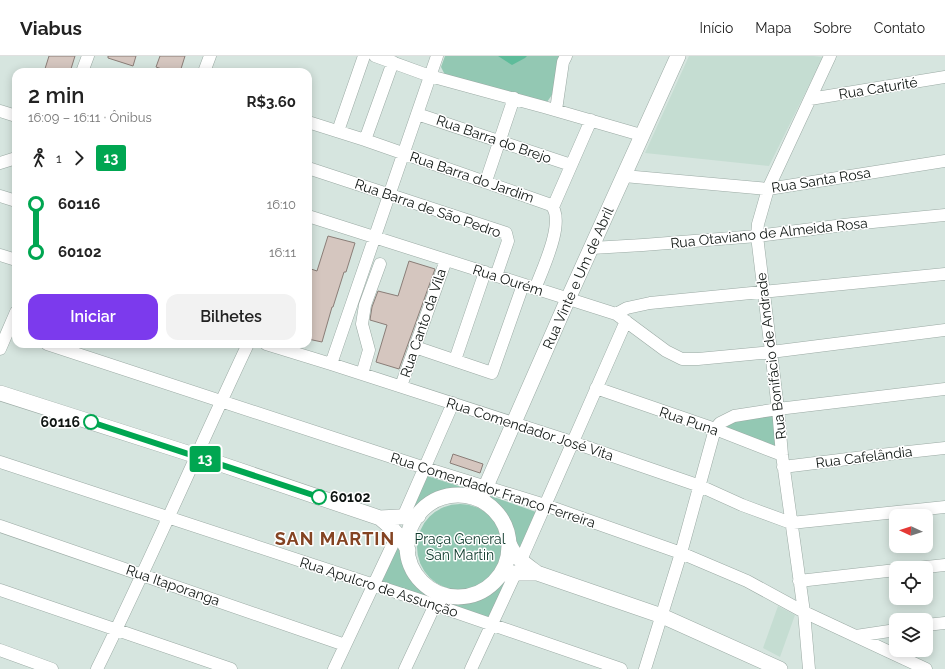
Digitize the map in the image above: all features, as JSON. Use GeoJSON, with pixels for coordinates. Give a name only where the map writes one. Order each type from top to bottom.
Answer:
{"type":"FeatureCollection","features":[{"type":"Feature","properties":{"kind":"main road","name":"Rua Vinte e Um de Abril"},"geometry":{"type":"LineString","coordinates":[[483,493],[568,299],[678,56]]}},
{"type":"Feature","properties":{"kind":"main road"},"geometry":{"type":"LineString","coordinates":[[0,393],[196,456],[380,518],[398,533],[408,550],[412,566],[421,581],[430,588],[437,600],[473,595],[484,590],[493,583],[500,574],[507,560],[509,543]]}},
{"type":"Feature","properties":{"kind":"main road"},"geometry":{"type":"LineString","coordinates":[[380,518],[410,516],[435,500],[446,496],[469,496],[483,493],[490,506],[504,525],[518,566]]}},
{"type":"Feature","properties":{"kind":"main road"},"geometry":{"type":"LineString","coordinates":[[408,550],[410,516]]}},
{"type":"Feature","properties":{"kind":"main road"},"geometry":{"type":"LineString","coordinates":[[500,574],[518,566],[662,616],[780,669]]}},
{"type":"Feature","properties":{"kind":"street"},"geometry":{"type":"LineString","coordinates":[[84,68],[88,56]]}},
{"type":"Feature","properties":{"kind":"street"},"geometry":{"type":"LineString","coordinates":[[206,68],[210,56]]}},
{"type":"Feature","properties":{"kind":"street"},"geometry":{"type":"LineString","coordinates":[[338,131],[364,56]]}},
{"type":"Feature","properties":{"kind":"street"},"geometry":{"type":"LineString","coordinates":[[376,56],[430,76],[514,98],[642,135]]}},
{"type":"Feature","properties":{"kind":"street"},"geometry":{"type":"LineString","coordinates":[[332,364],[374,236],[390,194],[437,56]]}},
{"type":"Feature","properties":{"kind":"street"},"geometry":{"type":"LineString","coordinates":[[556,110],[563,62],[566,56]]}},
{"type":"Feature","properties":{"kind":"street","name":"Rua Bonifácio de Andrade"},"geometry":{"type":"LineString","coordinates":[[809,669],[804,612],[782,455],[772,352],[757,236],[758,224],[768,189],[830,56]]}},
{"type":"Feature","properties":{"kind":"street"},"geometry":{"type":"LineString","coordinates":[[365,140],[393,62]]}},
{"type":"Feature","properties":{"kind":"street","name":"Rua Caturité"},"geometry":{"type":"LineString","coordinates":[[810,99],[945,77]]}},
{"type":"Feature","properties":{"kind":"street"},"geometry":{"type":"LineString","coordinates":[[486,181],[514,98]]}},
{"type":"Feature","properties":{"kind":"street"},"geometry":{"type":"LineString","coordinates":[[0,111],[12,115]]}},
{"type":"Feature","properties":{"kind":"street","name":"Rua Barra do Brejo"},"geometry":{"type":"LineString","coordinates":[[417,114],[571,165]]}},
{"type":"Feature","properties":{"kind":"street"},"geometry":{"type":"LineString","coordinates":[[535,289],[556,228],[556,218],[553,208],[591,120]]}},
{"type":"Feature","properties":{"kind":"street","name":"Rua Barra do Jardim"},"geometry":{"type":"LineString","coordinates":[[312,123],[486,181],[545,202],[553,208]]}},
{"type":"Feature","properties":{"kind":"street"},"geometry":{"type":"LineString","coordinates":[[0,163],[12,159]]}},
{"type":"Feature","properties":{"kind":"street","name":"Rua Santa Rosa"},"geometry":{"type":"LineString","coordinates":[[624,176],[768,189],[945,160]]}},
{"type":"Feature","properties":{"kind":"street","name":"Rua Barra de São Pedro"},"geometry":{"type":"LineString","coordinates":[[312,169],[506,233],[508,241],[490,274]]}},
{"type":"Feature","properties":{"kind":"street"},"geometry":{"type":"LineString","coordinates":[[0,196],[12,200]]}},
{"type":"Feature","properties":{"kind":"street","name":"Rua Otaviano de Almeida Rosa"},"geometry":{"type":"LineString","coordinates":[[592,248],[757,236],[852,224],[945,215]]}},
{"type":"Feature","properties":{"kind":"street","name":"Rua Ourém"},"geometry":{"type":"LineString","coordinates":[[312,217],[535,289],[588,304],[621,318],[674,356],[682,359],[772,352],[945,330]]}},
{"type":"Feature","properties":{"kind":"street"},"geometry":{"type":"LineString","coordinates":[[0,255],[12,259]]}},
{"type":"Feature","properties":{"kind":"street","name":"Rua Canto da Vila"},"geometry":{"type":"LineString","coordinates":[[401,386],[446,260]]}},
{"type":"Feature","properties":{"kind":"street"},"geometry":{"type":"LineString","coordinates":[[362,374],[369,350],[362,324],[365,305],[380,264]]}},
{"type":"Feature","properties":{"kind":"street"},"geometry":{"type":"LineString","coordinates":[[455,360],[490,274]]}},
{"type":"Feature","properties":{"kind":"street"},"geometry":{"type":"LineString","coordinates":[[471,669],[492,625],[596,388],[621,318],[627,308],[650,303],[764,293],[945,274]]}},
{"type":"Feature","properties":{"kind":"street"},"geometry":{"type":"LineString","coordinates":[[415,347],[492,373],[523,285]]}},
{"type":"Feature","properties":{"kind":"street"},"geometry":{"type":"LineString","coordinates":[[0,349],[12,322]]}},
{"type":"Feature","properties":{"kind":"street","name":"Rua Comendador Franco Ferreira"},"geometry":{"type":"LineString","coordinates":[[59,348],[424,468],[483,493],[545,505],[681,553],[747,581],[804,612],[926,669]]}},
{"type":"Feature","properties":{"kind":"street"},"geometry":{"type":"LineString","coordinates":[[98,669],[170,517],[196,456],[246,348]]}},
{"type":"Feature","properties":{"kind":"street","name":"Rua Comendador José Vita"},"geometry":{"type":"LineString","coordinates":[[279,348],[572,442],[700,486],[742,505],[791,523]]}},
{"type":"Feature","properties":{"kind":"street","name":"Rua Puna"},"geometry":{"type":"LineString","coordinates":[[596,388],[715,428],[782,455]]}},
{"type":"Feature","properties":{"kind":"street"},"geometry":{"type":"LineString","coordinates":[[645,669],[681,553],[715,428],[720,422],[730,417],[778,409],[945,389]]}},
{"type":"Feature","properties":{"kind":"street"},"geometry":{"type":"LineString","coordinates":[[410,516],[424,468],[453,404]]}},
{"type":"Feature","properties":{"kind":"street","name":"Rua Cafelândia"},"geometry":{"type":"LineString","coordinates":[[784,468],[945,448]]}},
{"type":"Feature","properties":{"kind":"street","name":"Rua Apulcro de Assunção"},"geometry":{"type":"LineString","coordinates":[[0,462],[170,517],[373,586],[437,600],[492,625],[621,669]]}},
{"type":"Feature","properties":{"kind":"street"},"geometry":{"type":"LineString","coordinates":[[791,523],[945,507]]}},
{"type":"Feature","properties":{"kind":"street","name":"Rua Itaporanga"},"geometry":{"type":"LineString","coordinates":[[0,526],[345,645]]}},
{"type":"Feature","properties":{"kind":"street"},"geometry":{"type":"LineString","coordinates":[[334,669],[398,533]]}},
{"type":"Feature","properties":{"kind":"street"},"geometry":{"type":"LineString","coordinates":[[933,566],[945,565]]}},
{"type":"Feature","properties":{"kind":"street"},"geometry":{"type":"LineString","coordinates":[[799,581],[889,571]]}},
{"type":"Feature","properties":{"kind":"street"},"geometry":{"type":"LineString","coordinates":[[0,590],[231,669]]}},
{"type":"Feature","properties":{"kind":"street"},"geometry":{"type":"LineString","coordinates":[[405,669],[437,600]]}},
{"type":"Feature","properties":{"kind":"street"},"geometry":{"type":"LineString","coordinates":[[933,624],[945,623]]}},
{"type":"Feature","properties":{"kind":"street"},"geometry":{"type":"LineString","coordinates":[[856,636],[889,631]]}},
{"type":"Feature","properties":{"kind":"street"},"geometry":{"type":"LineString","coordinates":[[0,650],[52,669]]}},
{"type":"Feature","properties":{"kind":"shaded area"},"geometry":{"type":"Polygon","coordinates":[[[498,56],[527,56],[512,65],[498,56]]]}},
{"type":"Feature","properties":{"kind":"shaded area"},"geometry":{"type":"Polygon","coordinates":[[[689,56],[823,57],[769,166],[645,153],[689,56]]]}},
{"type":"Feature","properties":{"kind":"shaded area"},"geometry":{"type":"Polygon","coordinates":[[[778,606],[795,615],[780,657],[763,648],[778,606]]]}},
{"type":"Feature","properties":{"kind":"green space"},"geometry":{"type":"Polygon","coordinates":[[[445,56],[564,56],[556,89],[547,102],[445,75],[441,67],[445,56]]]}},
{"type":"Feature","properties":{"kind":"green space"},"geometry":{"type":"Polygon","coordinates":[[[773,416],[778,447],[725,428],[725,426],[739,420],[773,416]]]}},
{"type":"Feature","properties":{"kind":"green space"},"geometry":{"type":"Polygon","coordinates":[[[427,476],[473,491],[454,492],[440,495],[433,498],[414,514],[411,514],[427,476]]]}},
{"type":"Feature","properties":{"kind":"green space"},"geometry":{"type":"Polygon","coordinates":[[[491,496],[536,512],[520,550],[510,522],[501,510],[489,499],[491,496]]]}},
{"type":"Feature","properties":{"kind":"green space","name":"Praça General San Martin"},"geometry":{"type":"Polygon","coordinates":[[[460,504],[477,507],[491,516],[500,530],[503,547],[500,564],[491,578],[477,587],[460,590],[443,587],[429,578],[420,564],[417,547],[420,530],[429,516],[443,507],[460,504]]]}},
{"type":"Feature","properties":{"kind":"green space"},"geometry":{"type":"Polygon","coordinates":[[[397,546],[402,546],[411,572],[427,594],[426,597],[381,581],[397,546]]]}},
{"type":"Feature","properties":{"kind":"green space"},"geometry":{"type":"Polygon","coordinates":[[[507,578],[489,619],[444,603],[447,601],[465,602],[480,598],[493,590],[507,578]]]}},
{"type":"Feature","properties":{"kind":"building"},"geometry":{"type":"Polygon","coordinates":[[[49,56],[75,56],[71,68],[45,68],[49,56]]]}},
{"type":"Feature","properties":{"kind":"building"},"geometry":{"type":"Polygon","coordinates":[[[108,56],[136,56],[133,66],[108,58],[108,56]]]}},
{"type":"Feature","properties":{"kind":"building"},"geometry":{"type":"Polygon","coordinates":[[[160,56],[185,56],[181,68],[156,67],[160,56]]]}},
{"type":"Feature","properties":{"kind":"building"},"geometry":{"type":"Polygon","coordinates":[[[328,236],[355,243],[346,272],[344,272],[332,307],[322,342],[312,340],[312,269],[317,271],[328,236]]]}},
{"type":"Feature","properties":{"kind":"building"},"geometry":{"type":"Polygon","coordinates":[[[409,261],[435,269],[399,369],[376,362],[387,325],[370,320],[372,307],[378,291],[398,296],[409,261]]]}},
{"type":"Feature","properties":{"kind":"building"},"geometry":{"type":"Polygon","coordinates":[[[453,454],[483,464],[480,473],[450,463],[453,454]]]}},
{"type":"Feature","properties":{"kind":"bus line","name":"13"},"geometry":{"type":"LineString","coordinates":[[91,422],[319,497]]}},
{"type":"Feature","properties":{"kind":"place","name":"60116"},"geometry":{"type":"Point","coordinates":[91,422]}},
{"type":"Feature","properties":{"kind":"place","name":"60102"},"geometry":{"type":"Point","coordinates":[319,497]}},
{"type":"Feature","properties":{"kind":"district","name":"SAN MARTIN"},"geometry":{"type":"Point","coordinates":[335,538]}}]}
